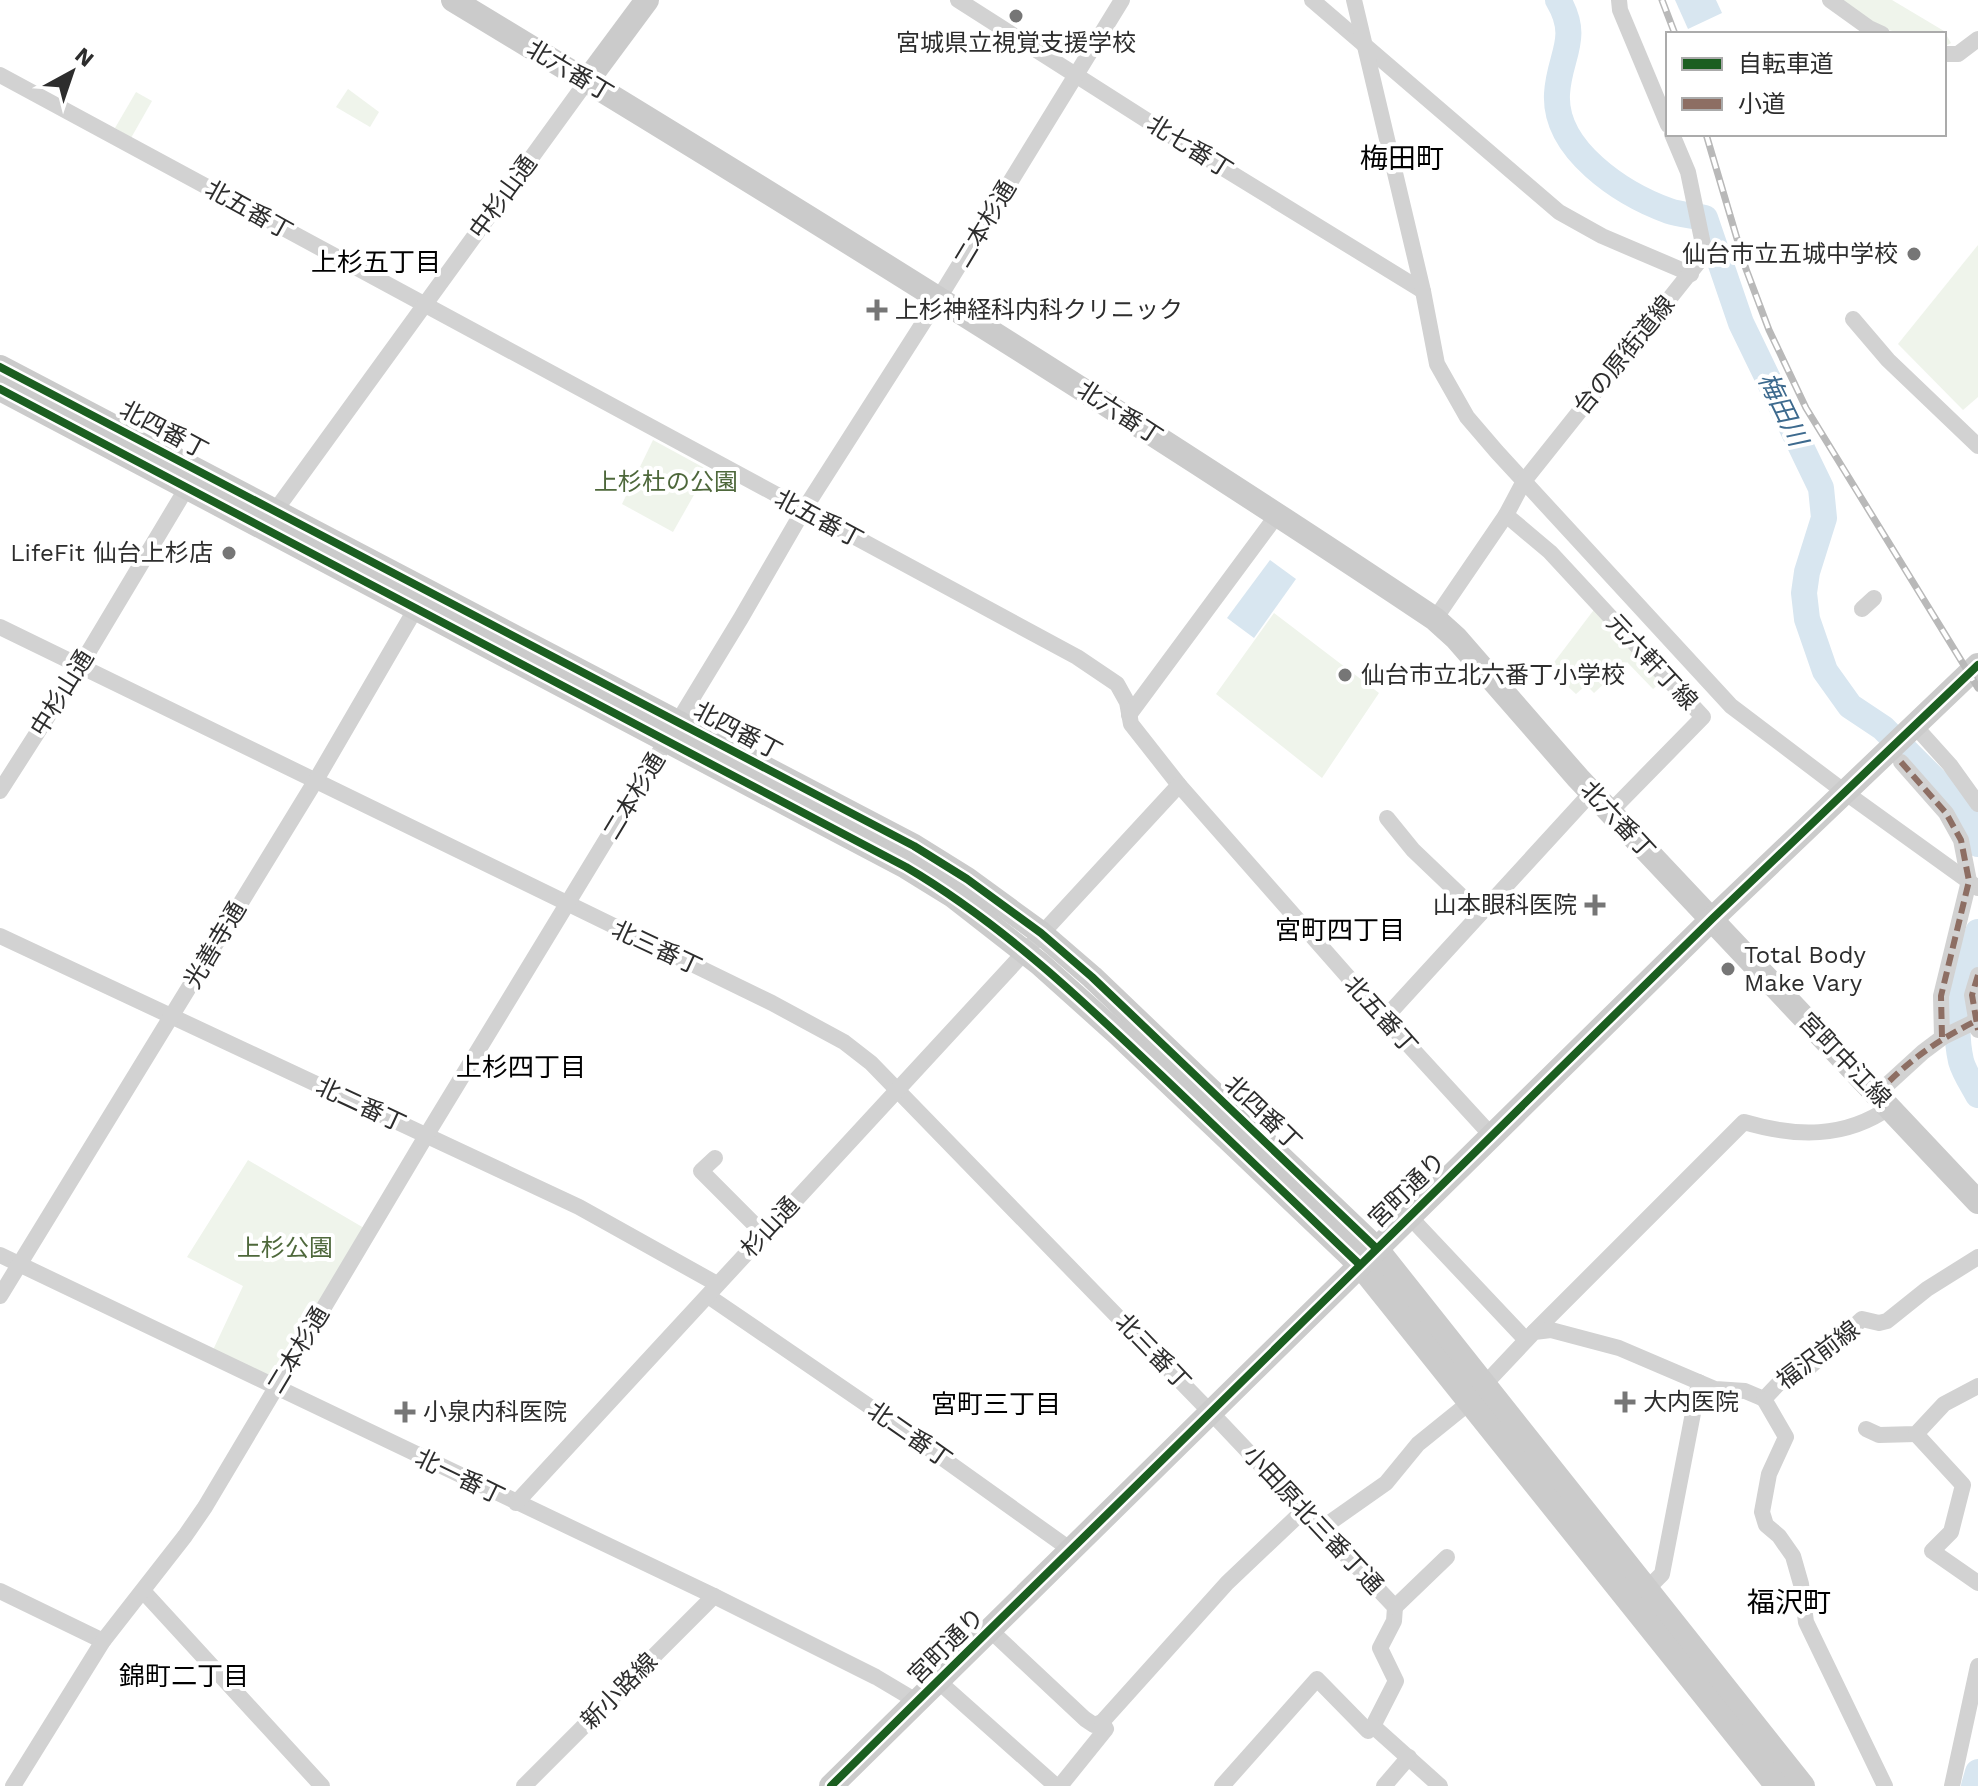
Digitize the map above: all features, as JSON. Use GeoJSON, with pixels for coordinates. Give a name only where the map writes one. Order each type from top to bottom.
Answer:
{"type":"FeatureCollection","features":[{"type":"Feature","properties":{"kind":"street","name":"北六番丁"},"geometry":{"type":"LineString","coordinates":[[453,0],[704,150],[939,298],[1435,619],[1456,638],[1610,812],[1712,919]]}},
{"type":"Feature","properties":{"kind":"street","name":"中杉山通"},"geometry":{"type":"LineString","coordinates":[[275,511],[647,0]]}},
{"type":"Feature","properties":{"kind":"street","name":"北七番丁"},"geometry":{"type":"LineString","coordinates":[[958,0],[1423,291]]}},
{"type":"Feature","properties":{"kind":"street","name":"二本杉通"},"geometry":{"type":"LineString","coordinates":[[13,1786],[103,1641],[198,1517],[803,511],[939,298],[1122,0]]}},
{"type":"Feature","properties":{"kind":"street"},"geometry":{"type":"LineString","coordinates":[[1312,0],[1559,212],[1602,236],[1691,274]]}},
{"type":"Feature","properties":{"kind":"street"},"geometry":{"type":"LineString","coordinates":[[1354,0],[1423,291],[1437,364],[1467,417],[1731,706],[1973,884]]}},
{"type":"Feature","properties":{"kind":"street"},"geometry":{"type":"LineString","coordinates":[[1619,0],[1620,10],[1666,120]]}},
{"type":"Feature","properties":{"kind":"street"},"geometry":{"type":"LineString","coordinates":[[1830,0],[1878,32]]}},
{"type":"Feature","properties":{"kind":"street"},"geometry":{"type":"LineString","coordinates":[[1946,54],[1958,54],[1978,39]]}},
{"type":"Feature","properties":{"kind":"street","name":"北五番丁"},"geometry":{"type":"LineString","coordinates":[[0,75],[1077,657],[1117,684],[1127,702],[1131,724],[1179,785],[1384,1019],[1492,1136]]}},
{"type":"Feature","properties":{"kind":"street","name":"台の原街道線"},"geometry":{"type":"LineString","coordinates":[[1435,619],[1506,515],[1524,481],[1705,254],[1688,172],[1673,136]]}},
{"type":"Feature","properties":{"kind":"street"},"geometry":{"type":"LineString","coordinates":[[1853,319],[1888,360],[1978,446]]}},
{"type":"Feature","properties":{"kind":"street","name":"北四番丁"},"geometry":{"type":"LineString","coordinates":[[0,367],[192,478],[672,732],[953,896],[1024,951],[1368,1256]]}},
{"type":"Feature","properties":{"kind":"street","name":"北四番丁"},"geometry":{"type":"LineString","coordinates":[[0,389],[192,478],[275,511],[421,600]]}},
{"type":"Feature","properties":{"kind":"street","name":"中杉山通"},"geometry":{"type":"LineString","coordinates":[[0,791],[80,666],[192,478]]}},
{"type":"Feature","properties":{"kind":"street"},"geometry":{"type":"LineString","coordinates":[[1129,715],[1277,515]]}},
{"type":"Feature","properties":{"kind":"street","name":"元六軒丁線"},"geometry":{"type":"LineString","coordinates":[[1506,515],[1550,552],[1703,717],[1610,812]]}},
{"type":"Feature","properties":{"kind":"street","name":"光善寺通"},"geometry":{"type":"LineString","coordinates":[[0,1296],[316,780],[421,600]]}},
{"type":"Feature","properties":{"kind":"street","name":"北三番丁"},"geometry":{"type":"LineString","coordinates":[[0,627],[834,1036],[855,1050],[896,1088],[1210,1412]]}},
{"type":"Feature","properties":{"kind":"street","name":"宮町通り"},"geometry":{"type":"LineString","coordinates":[[831,1786],[1712,919],[1846,793],[1895,756],[1913,726],[1978,665]]}},
{"type":"Feature","properties":{"kind":"street"},"geometry":{"type":"LineString","coordinates":[[1913,726],[1950,765],[1978,804]]}},
{"type":"Feature","properties":{"kind":"street","name":"北四番丁"},"geometry":{"type":"LineString","coordinates":[[672,732],[914,846],[967,879],[1041,933],[1092,977],[1368,1256]]}},
{"type":"Feature","properties":{"kind":"street"},"geometry":{"type":"LineString","coordinates":[[1895,756],[1946,813],[1961,840],[1973,884],[1941,996],[1943,1037]]}},
{"type":"Feature","properties":{"kind":"street","name":"杉山通"},"geometry":{"type":"LineString","coordinates":[[516,1503],[1179,785]]}},
{"type":"Feature","properties":{"kind":"street"},"geometry":{"type":"LineString","coordinates":[[1384,1019],[1592,792]]}},
{"type":"Feature","properties":{"kind":"street"},"geometry":{"type":"LineString","coordinates":[[1387,818],[1413,850],[1480,914]]}},
{"type":"Feature","properties":{"kind":"street","name":"宮町中江線"},"geometry":{"type":"LineString","coordinates":[[1712,919],[1978,1202]]}},
{"type":"Feature","properties":{"kind":"street","name":"北二番丁"},"geometry":{"type":"LineString","coordinates":[[0,936],[579,1207],[712,1290],[1071,1550]]}},
{"type":"Feature","properties":{"kind":"street"},"geometry":{"type":"LineString","coordinates":[[1978,975],[1972,995],[1978,1030]]}},
{"type":"Feature","properties":{"kind":"street"},"geometry":{"type":"LineString","coordinates":[[1322,1528],[1386,1483],[1418,1444],[1477,1393],[1744,1122],[1780,1132],[1845,1130],[1872,1120],[1884,1101],[1943,1037],[1978,1020]]}},
{"type":"Feature","properties":{"kind":"street"},"geometry":{"type":"LineString","coordinates":[[715,1158],[701,1171],[763,1233]]}},
{"type":"Feature","properties":{"kind":"street"},"geometry":{"type":"LineString","coordinates":[[1409,1216],[1530,1336]]}},
{"type":"Feature","properties":{"kind":"street","name":"北一番丁"},"geometry":{"type":"LineString","coordinates":[[0,1255],[714,1596],[876,1677],[918,1702]]}},
{"type":"Feature","properties":{"kind":"street"},"geometry":{"type":"LineString","coordinates":[[1368,1256],[1477,1393],[1777,1786]]}},
{"type":"Feature","properties":{"kind":"street","name":"福沢前線"},"geometry":{"type":"LineString","coordinates":[[1530,1336],[1551,1330],[1619,1348],[1715,1389],[1745,1391],[1764,1399],[1782,1380],[1804,1372],[1862,1319],[1879,1323],[1887,1321],[1927,1289],[1978,1257]]}},
{"type":"Feature","properties":{"kind":"street"},"geometry":{"type":"LineString","coordinates":[[1647,1589],[1662,1574],[1699,1382]]}},
{"type":"Feature","properties":{"kind":"street"},"geometry":{"type":"LineString","coordinates":[[1866,1429],[1879,1435],[1916,1434],[1944,1404],[1978,1386]]}},
{"type":"Feature","properties":{"kind":"street"},"geometry":{"type":"LineString","coordinates":[[1477,1393],[1647,1589],[1803,1786]]}},
{"type":"Feature","properties":{"kind":"street"},"geometry":{"type":"LineString","coordinates":[[1764,1399],[1786,1437],[1769,1474],[1762,1512],[1766,1525],[1779,1536],[1793,1556],[1801,1584],[1806,1622],[1885,1786]]}},
{"type":"Feature","properties":{"kind":"street","name":"小田原北三番丁通"},"geometry":{"type":"LineString","coordinates":[[1210,1412],[1395,1607],[1394,1621],[1380,1648],[1396,1681],[1373,1726]]}},
{"type":"Feature","properties":{"kind":"street"},"geometry":{"type":"LineString","coordinates":[[1916,1434],[1963,1485],[1951,1532],[1932,1551],[1978,1583]]}},
{"type":"Feature","properties":{"kind":"street"},"geometry":{"type":"LineString","coordinates":[[990,1630],[1085,1719],[1094,1725],[1102,1722],[1227,1583],[1304,1510]]}},
{"type":"Feature","properties":{"kind":"street"},"geometry":{"type":"LineString","coordinates":[[1395,1607],[1447,1557]]}},
{"type":"Feature","properties":{"kind":"street"},"geometry":{"type":"LineString","coordinates":[[0,1591],[103,1641]]}},
{"type":"Feature","properties":{"kind":"street"},"geometry":{"type":"LineString","coordinates":[[143,1591],[322,1786]]}},
{"type":"Feature","properties":{"kind":"street","name":"新小路線"},"geometry":{"type":"LineString","coordinates":[[524,1786],[714,1596]]}},
{"type":"Feature","properties":{"kind":"street"},"geometry":{"type":"LineString","coordinates":[[1952,1786],[1978,1666]]}},
{"type":"Feature","properties":{"kind":"street"},"geometry":{"type":"LineString","coordinates":[[1222,1786],[1317,1679],[1368,1731],[1373,1726],[1440,1786]]}},
{"type":"Feature","properties":{"kind":"street"},"geometry":{"type":"LineString","coordinates":[[938,1681],[1058,1786],[1106,1729],[1102,1722]]}},
{"type":"Feature","properties":{"kind":"street"},"geometry":{"type":"LineString","coordinates":[[1384,1786],[1409,1757]]}},
{"type":"Feature","properties":{"kind":"green space"},"geometry":{"type":"Polygon","coordinates":[[[1842,0],[1892,0],[1945,32],[1900,32],[1868,20],[1842,0]]]}},
{"type":"Feature","properties":{"kind":"green space"},"geometry":{"type":"Polygon","coordinates":[[[348,89],[379,112],[370,127],[336,107],[348,89]]]}},
{"type":"Feature","properties":{"kind":"green space"},"geometry":{"type":"Polygon","coordinates":[[[136,92],[152,101],[131,138],[115,128],[136,92]]]}},
{"type":"Feature","properties":{"kind":"green space"},"geometry":{"type":"Polygon","coordinates":[[[1978,245],[1978,397],[1963,410],[1898,344],[1978,245]]]}},
{"type":"Feature","properties":{"kind":"green space","name":"上杉杜の公園"},"geometry":{"type":"Polygon","coordinates":[[[653,440],[708,470],[673,532],[622,504],[653,440]]]}},
{"type":"Feature","properties":{"kind":"green space"},"geometry":{"type":"Polygon","coordinates":[[[1596,607],[1664,679],[1653,689],[1627,662],[1594,693],[1586,685],[1576,694],[1549,669],[1596,607]]]}},
{"type":"Feature","properties":{"kind":"green space"},"geometry":{"type":"Polygon","coordinates":[[[1274,613],[1379,693],[1322,778],[1216,694],[1274,613]]]}},
{"type":"Feature","properties":{"kind":"green space","name":"上杉公園"},"geometry":{"type":"Polygon","coordinates":[[[248,1160],[364,1228],[275,1380],[213,1350],[243,1286],[187,1257],[248,1160]]]}},
{"type":"Feature","properties":{"kind":"shaded area"},"geometry":{"type":"Polygon","coordinates":[[[1675,0],[1716,0],[1722,13],[1688,29],[1675,0]]]}},
{"type":"Feature","properties":{"kind":"shaded area"},"geometry":{"type":"Polygon","coordinates":[[[1270,560],[1296,579],[1254,638],[1227,618],[1270,560]]]}},
{"type":"Feature","properties":{"kind":"waterway","name":"梅田川"},"geometry":{"type":"LineString","coordinates":[[1558,0],[1568,26],[1557,94],[1559,114],[1567,134],[1594,167],[1631,193],[1669,211],[1705,218],[1741,323],[1821,488],[1824,518],[1807,572],[1804,593],[1807,619],[1825,671],[1850,706],[1883,728],[1954,799],[1973,827],[1978,844]]}},
{"type":"Feature","properties":{"kind":"waterway","name":"梅田川"},"geometry":{"type":"LineString","coordinates":[[1978,932],[1964,979],[1957,1028],[1961,1061],[1978,1095]]}},
{"type":"Feature","properties":{"kind":"waterway","name":"梅田川"},"geometry":{"type":"LineString","coordinates":[[1974,1786],[1978,1772]]}},
{"type":"Feature","properties":{"kind":"railway"},"geometry":{"type":"LineString","coordinates":[[1662,0],[1674,32]]}},
{"type":"Feature","properties":{"kind":"railway"},"geometry":{"type":"LineString","coordinates":[[1707,136],[1746,269],[1769,330],[1806,408],[1978,688]]}},
{"type":"Feature","properties":{"kind":"marked path"},"geometry":{"type":"LineString","coordinates":[[1901,762],[1946,813],[1961,840],[1969,881],[1941,996],[1942,1037]]}},
{"type":"Feature","properties":{"kind":"marked path"},"geometry":{"type":"LineString","coordinates":[[1978,975],[1972,995],[1978,1030]]}},
{"type":"Feature","properties":{"kind":"marked path"},"geometry":{"type":"LineString","coordinates":[[1877,1094],[1924,1052],[1978,1020]]}},
{"type":"Feature","properties":{"kind":"cycle path"},"geometry":{"type":"LineString","coordinates":[[0,367],[914,846],[967,879],[1041,933],[1092,977],[1376,1248]]}},
{"type":"Feature","properties":{"kind":"cycle path"},"geometry":{"type":"LineString","coordinates":[[0,389],[906,867],[941,889],[1007,937],[1070,991],[1359,1264]]}},
{"type":"Feature","properties":{"kind":"cycle path"},"geometry":{"type":"LineString","coordinates":[[831,1786],[1712,919],[1978,665]]}},
{"type":"Feature","properties":{"kind":"place","name":"宮城県立視覚支援学校"},"geometry":{"type":"Point","coordinates":[1016,16]}},
{"type":"Feature","properties":{"kind":"place","name":"仙台市立五城中学校"},"geometry":{"type":"Point","coordinates":[1914,254]}},
{"type":"Feature","properties":{"kind":"place","name":"上杉神経科内科クリニック"},"geometry":{"type":"Point","coordinates":[877,310]}},
{"type":"Feature","properties":{"kind":"place","name":"LifeFit 仙台上杉店"},"geometry":{"type":"Point","coordinates":[229,553]}},
{"type":"Feature","properties":{"kind":"place","name":"仙台市立北六番丁小学校"},"geometry":{"type":"Point","coordinates":[1345,675]}},
{"type":"Feature","properties":{"kind":"place","name":"山本眼科医院"},"geometry":{"type":"Point","coordinates":[1595,905]}},
{"type":"Feature","properties":{"kind":"place","name":"Total Body Make Vary"},"geometry":{"type":"Point","coordinates":[1728,969]}},
{"type":"Feature","properties":{"kind":"place","name":"大内医院"},"geometry":{"type":"Point","coordinates":[1625,1402]}},
{"type":"Feature","properties":{"kind":"place","name":"小泉内科医院"},"geometry":{"type":"Point","coordinates":[405,1412]}},
{"type":"Feature","properties":{"kind":"district","name":"梅田町"},"geometry":{"type":"Point","coordinates":[1402,158]}},
{"type":"Feature","properties":{"kind":"district","name":"上杉五丁目"},"geometry":{"type":"Point","coordinates":[376,262]}},
{"type":"Feature","properties":{"kind":"district","name":"宮町四丁目"},"geometry":{"type":"Point","coordinates":[1340,930]}},
{"type":"Feature","properties":{"kind":"district","name":"上杉四丁目"},"geometry":{"type":"Point","coordinates":[521,1067]}},
{"type":"Feature","properties":{"kind":"district","name":"宮町三丁目"},"geometry":{"type":"Point","coordinates":[996,1404]}},
{"type":"Feature","properties":{"kind":"district","name":"福沢町"},"geometry":{"type":"Point","coordinates":[1789,1602]}},
{"type":"Feature","properties":{"kind":"district","name":"錦町二丁目"},"geometry":{"type":"Point","coordinates":[184,1676]}}]}
